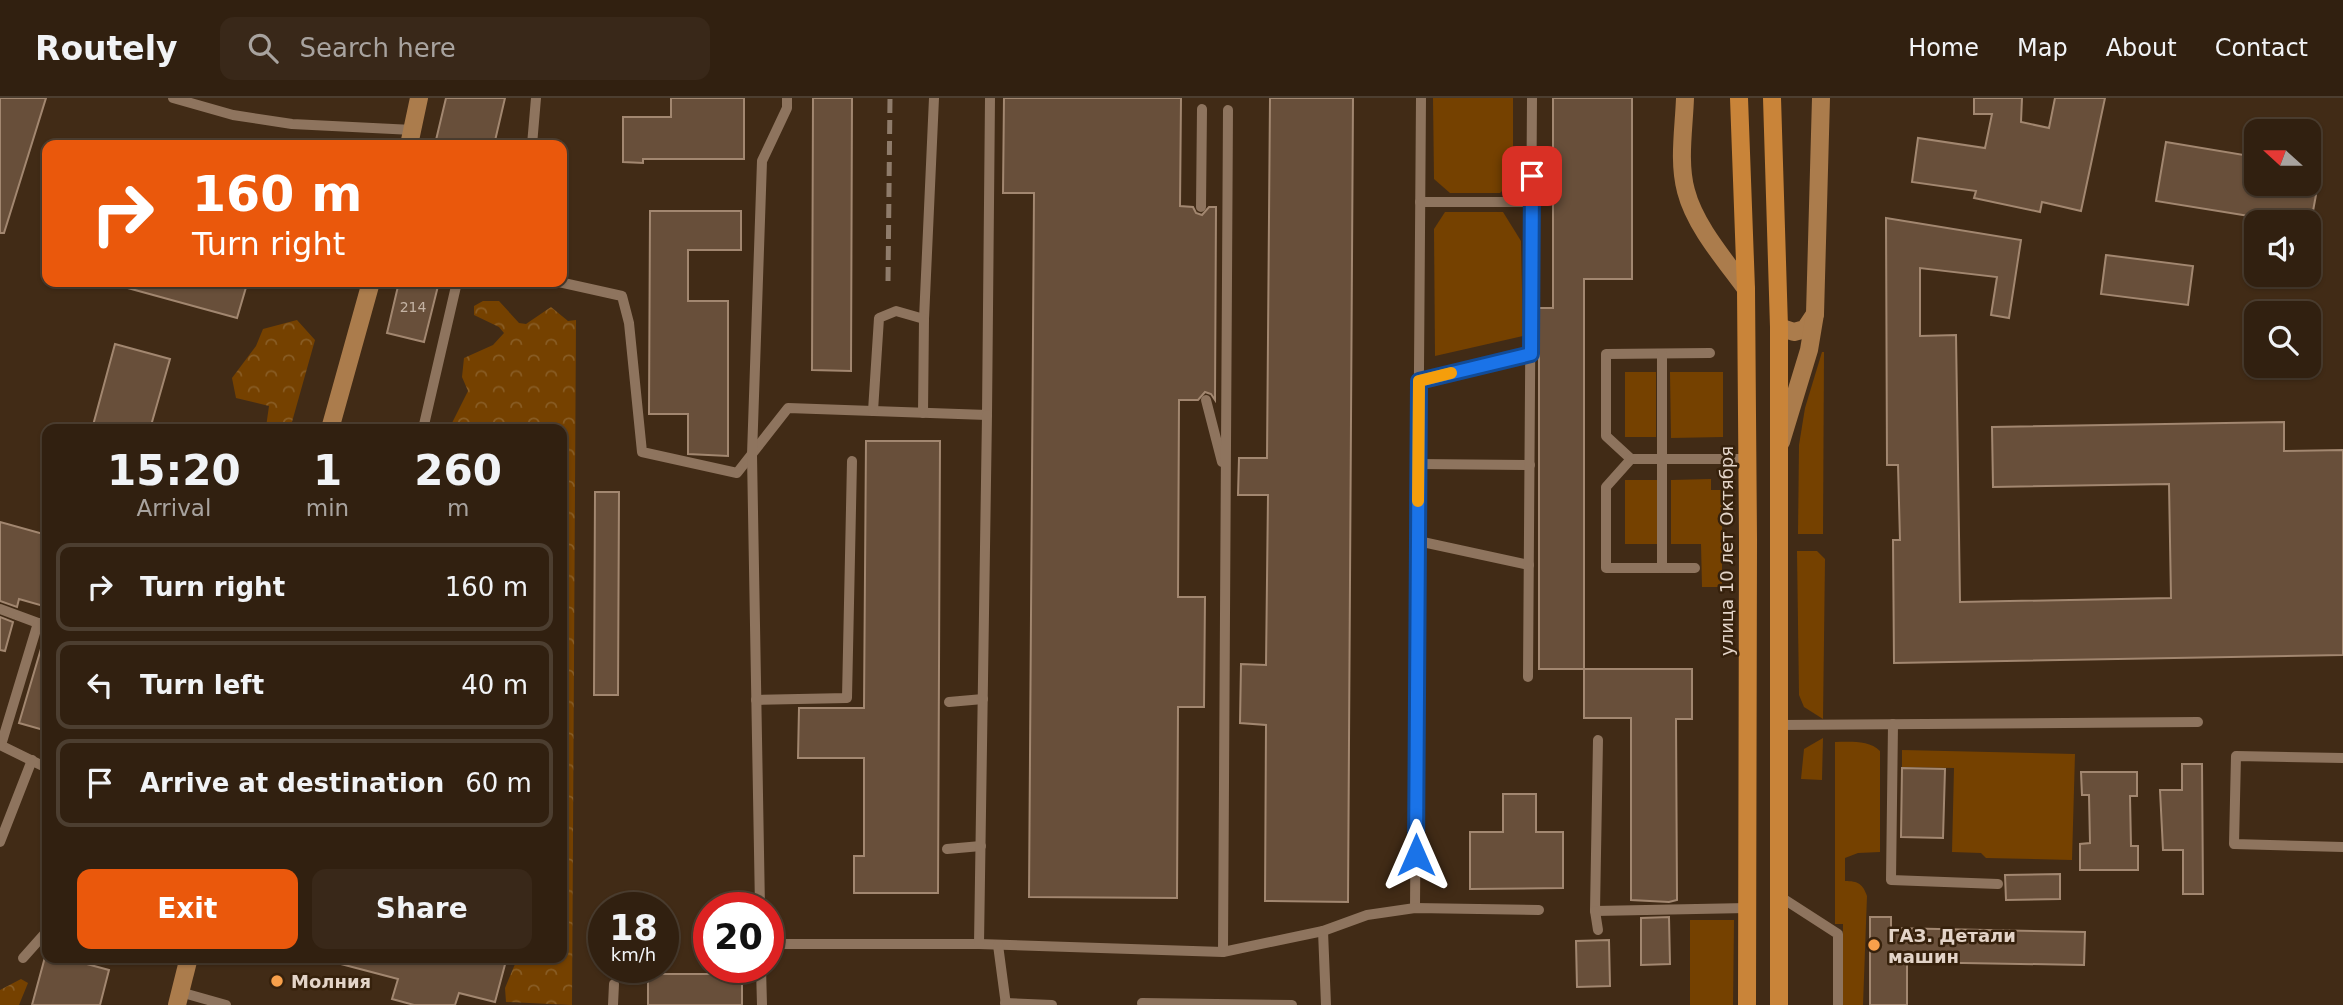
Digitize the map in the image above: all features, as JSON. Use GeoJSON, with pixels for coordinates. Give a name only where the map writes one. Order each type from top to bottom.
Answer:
{"type":"FeatureCollection","features":[{"type":"Feature","properties":{"kind":"main road"},"geometry":{"type":"LineString","coordinates":[[411,137],[419,98]]}},
{"type":"Feature","properties":{"kind":"main road"},"geometry":{"type":"LineString","coordinates":[[1685,98],[1685,191],[1692,208],[1746,289]]}},
{"type":"Feature","properties":{"kind":"main road","name":"улица 10 лет Октября"},"geometry":{"type":"LineString","coordinates":[[1739,98],[1738,129],[1746,289],[1747,1005]]}},
{"type":"Feature","properties":{"kind":"main road"},"geometry":{"type":"LineString","coordinates":[[1779,449],[1809,350],[1815,314],[1821,98]]}},
{"type":"Feature","properties":{"kind":"main road"},"geometry":{"type":"LineString","coordinates":[[1772,104],[1779,327],[1779,1005]]}},
{"type":"Feature","properties":{"kind":"main road"},"geometry":{"type":"LineString","coordinates":[[331,424],[370,287]]}},
{"type":"Feature","properties":{"kind":"main road"},"geometry":{"type":"LineString","coordinates":[[1779,327],[1794,332],[1805,329],[1815,314]]}},
{"type":"Feature","properties":{"kind":"main road"},"geometry":{"type":"LineString","coordinates":[[178,999],[187,963]]}},
{"type":"Feature","properties":{"kind":"lane"},"geometry":{"type":"LineString","coordinates":[[173,98],[233,115],[411,137]]}},
{"type":"Feature","properties":{"kind":"lane"},"geometry":{"type":"LineString","coordinates":[[532,140],[536,98]]}},
{"type":"Feature","properties":{"kind":"lane"},"geometry":{"type":"LineString","coordinates":[[760,892],[752,455],[762,160],[787,108],[787,98]]}},
{"type":"Feature","properties":{"kind":"lane"},"geometry":{"type":"LineString","coordinates":[[923,412],[924,318],[934,98]]}},
{"type":"Feature","properties":{"kind":"lane"},"geometry":{"type":"LineString","coordinates":[[979,944],[990,98]]}},
{"type":"Feature","properties":{"kind":"lane"},"geometry":{"type":"LineString","coordinates":[[1415,908],[1421,98]]}},
{"type":"Feature","properties":{"kind":"lane"},"geometry":{"type":"LineString","coordinates":[[1528,677],[1532,98]]}},
{"type":"Feature","properties":{"kind":"lane"},"geometry":{"type":"LineString","coordinates":[[1201,206],[1202,109]]}},
{"type":"Feature","properties":{"kind":"lane"},"geometry":{"type":"LineString","coordinates":[[1223,952],[1228,110]]}},
{"type":"Feature","properties":{"kind":"lane"},"geometry":{"type":"LineString","coordinates":[[1420,202],[1531,202]]}},
{"type":"Feature","properties":{"kind":"lane"},"geometry":{"type":"LineString","coordinates":[[567,284],[622,296],[629,323],[642,452],[737,473],[788,408],[987,415]]}},
{"type":"Feature","properties":{"kind":"lane"},"geometry":{"type":"LineString","coordinates":[[424,424],[456,287]]}},
{"type":"Feature","properties":{"kind":"lane"},"geometry":{"type":"LineString","coordinates":[[873,411],[879,318],[895,311],[924,318]]}},
{"type":"Feature","properties":{"kind":"lane"},"geometry":{"type":"LineString","coordinates":[[1419,381],[1531,354]]}},
{"type":"Feature","properties":{"kind":"lane"},"geometry":{"type":"LineString","coordinates":[[1710,354],[1606,354],[1606,436],[1630,459],[1747,459]]}},
{"type":"Feature","properties":{"kind":"lane"},"geometry":{"type":"LineString","coordinates":[[1662,354],[1662,568]]}},
{"type":"Feature","properties":{"kind":"lane"},"geometry":{"type":"LineString","coordinates":[[1206,400],[1226,477]]}},
{"type":"Feature","properties":{"kind":"lane"},"geometry":{"type":"LineString","coordinates":[[1630,459],[1606,487],[1606,568],[1695,568]]}},
{"type":"Feature","properties":{"kind":"lane"},"geometry":{"type":"LineString","coordinates":[[756,700],[848,698],[852,461]]}},
{"type":"Feature","properties":{"kind":"lane"},"geometry":{"type":"LineString","coordinates":[[1419,464],[1530,465]]}},
{"type":"Feature","properties":{"kind":"lane"},"geometry":{"type":"LineString","coordinates":[[1418,541],[1529,565]]}},
{"type":"Feature","properties":{"kind":"lane"},"geometry":{"type":"LineString","coordinates":[[0,609],[42,624]]}},
{"type":"Feature","properties":{"kind":"lane"},"geometry":{"type":"LineString","coordinates":[[42,627],[0,745],[42,765]]}},
{"type":"Feature","properties":{"kind":"lane"},"geometry":{"type":"LineString","coordinates":[[949,702],[983,699]]}},
{"type":"Feature","properties":{"kind":"lane"},"geometry":{"type":"LineString","coordinates":[[1779,725],[2198,722]]}},
{"type":"Feature","properties":{"kind":"lane"},"geometry":{"type":"LineString","coordinates":[[1893,724],[1891,880],[1998,884]]}},
{"type":"Feature","properties":{"kind":"lane"},"geometry":{"type":"LineString","coordinates":[[1598,740],[1595,911],[1598,930]]}},
{"type":"Feature","properties":{"kind":"lane"},"geometry":{"type":"LineString","coordinates":[[2343,758],[2236,756],[2234,844],[2343,847]]}},
{"type":"Feature","properties":{"kind":"lane"},"geometry":{"type":"LineString","coordinates":[[0,842],[32,760]]}},
{"type":"Feature","properties":{"kind":"lane"},"geometry":{"type":"LineString","coordinates":[[947,849],[981,846]]}},
{"type":"Feature","properties":{"kind":"lane"},"geometry":{"type":"LineString","coordinates":[[1779,896],[1838,934],[1838,1005]]}},
{"type":"Feature","properties":{"kind":"lane"},"geometry":{"type":"LineString","coordinates":[[784,944],[979,944],[1223,952],[1322,931],[1367,915],[1415,908],[1539,910]]}},
{"type":"Feature","properties":{"kind":"lane"},"geometry":{"type":"LineString","coordinates":[[1595,911],[1747,908]]}},
{"type":"Feature","properties":{"kind":"lane"},"geometry":{"type":"LineString","coordinates":[[1322,931],[1326,1005]]}},
{"type":"Feature","properties":{"kind":"lane"},"geometry":{"type":"LineString","coordinates":[[23,958],[42,937]]}},
{"type":"Feature","properties":{"kind":"lane"},"geometry":{"type":"LineString","coordinates":[[998,945],[1006,1004],[1052,1005]]}},
{"type":"Feature","properties":{"kind":"lane"},"geometry":{"type":"LineString","coordinates":[[761,983],[762,1005]]}},
{"type":"Feature","properties":{"kind":"lane"},"geometry":{"type":"LineString","coordinates":[[613,1005],[614,984]]}},
{"type":"Feature","properties":{"kind":"lane"},"geometry":{"type":"LineString","coordinates":[[178,999],[226,1005]]}},
{"type":"Feature","properties":{"kind":"lane"},"geometry":{"type":"LineString","coordinates":[[1142,1003],[1292,1005]]}},
{"type":"Feature","properties":{"kind":"green space"},"geometry":{"type":"Polygon","coordinates":[[[1433,98],[1513,98],[1513,180],[1500,193],[1450,193],[1434,179],[1433,98]]]}},
{"type":"Feature","properties":{"kind":"green space"},"geometry":{"type":"Polygon","coordinates":[[[1445,212],[1503,212],[1521,241],[1523,336],[1435,356],[1434,229],[1445,212]]]}},
{"type":"Feature","properties":{"kind":"green space"},"geometry":{"type":"Polygon","coordinates":[[[483,301],[499,301],[519,323],[526,324],[551,307],[568,321],[576,320],[572,1005],[506,1002],[505,988],[515,963],[567,963],[567,424],[452,424],[468,391],[462,377],[464,358],[493,345],[504,333],[499,327],[474,315],[474,306],[483,301]]]}},
{"type":"Feature","properties":{"kind":"green space"},"geometry":{"type":"Polygon","coordinates":[[[297,320],[315,340],[291,424],[266,424],[269,406],[236,398],[232,378],[256,346],[263,329],[297,320]]]}},
{"type":"Feature","properties":{"kind":"green space"},"geometry":{"type":"Polygon","coordinates":[[[1822,352],[1823,534],[1798,534],[1799,445],[1805,408],[1822,352]]]}},
{"type":"Feature","properties":{"kind":"green space"},"geometry":{"type":"Polygon","coordinates":[[[1625,372],[1656,372],[1656,437],[1625,437],[1625,372]]]}},
{"type":"Feature","properties":{"kind":"green space"},"geometry":{"type":"Polygon","coordinates":[[[1670,372],[1723,372],[1723,437],[1671,438],[1670,372]]]}},
{"type":"Feature","properties":{"kind":"green space"},"geometry":{"type":"Polygon","coordinates":[[[1711,479],[1711,490],[1722,490],[1722,587],[1702,587],[1701,544],[1671,544],[1671,480],[1711,479]]]}},
{"type":"Feature","properties":{"kind":"green space"},"geometry":{"type":"Polygon","coordinates":[[[1625,480],[1657,480],[1657,544],[1625,544],[1625,480]]]}},
{"type":"Feature","properties":{"kind":"green space"},"geometry":{"type":"Polygon","coordinates":[[[1797,551],[1817,551],[1825,559],[1823,719],[1804,707],[1799,695],[1797,551]]]}},
{"type":"Feature","properties":{"kind":"green space"},"geometry":{"type":"Polygon","coordinates":[[[1823,738],[1822,780],[1801,779],[1804,749],[1823,738]]]}},
{"type":"Feature","properties":{"kind":"green space"},"geometry":{"type":"Polygon","coordinates":[[[1835,742],[1865,743],[1880,751],[1880,852],[1858,853],[1845,858],[1845,881],[1859,884],[1867,896],[1863,1005],[1842,1005],[1843,924],[1835,924],[1835,742]]]}},
{"type":"Feature","properties":{"kind":"green space"},"geometry":{"type":"Polygon","coordinates":[[[1902,750],[2075,754],[2072,860],[1986,858],[1981,853],[1952,852],[1954,768],[1902,767],[1902,750]]]}},
{"type":"Feature","properties":{"kind":"green space"},"geometry":{"type":"Polygon","coordinates":[[[1690,920],[1734,920],[1733,1005],[1690,1005],[1690,920]]]}},
{"type":"Feature","properties":{"kind":"green space"},"geometry":{"type":"Polygon","coordinates":[[[21,979],[28,983],[19,1005],[0,1005],[0,990],[21,979]]]}},
{"type":"Feature","properties":{"kind":"building"},"geometry":{"type":"Polygon","coordinates":[[[0,98],[46,98],[4,233],[0,233],[0,98]]]}},
{"type":"Feature","properties":{"kind":"building"},"geometry":{"type":"Polygon","coordinates":[[[446,98],[505,98],[495,140],[436,140],[446,98]]]}},
{"type":"Feature","properties":{"kind":"building"},"geometry":{"type":"Polygon","coordinates":[[[671,98],[744,98],[744,159],[643,159],[643,163],[623,162],[623,117],[671,117],[671,98]]]}},
{"type":"Feature","properties":{"kind":"building"},"geometry":{"type":"Polygon","coordinates":[[[813,98],[852,98],[851,371],[812,370],[813,98]]]}},
{"type":"Feature","properties":{"kind":"building"},"geometry":{"type":"Polygon","coordinates":[[[1004,98],[1181,98],[1180,206],[1193,207],[1196,213],[1202,215],[1209,207],[1216,207],[1215,400],[1211,394],[1205,392],[1198,400],[1179,400],[1178,597],[1205,597],[1204,707],[1178,707],[1177,898],[1029,897],[1034,193],[1003,193],[1004,98]]]}},
{"type":"Feature","properties":{"kind":"building"},"geometry":{"type":"Polygon","coordinates":[[[1270,98],[1353,98],[1348,902],[1265,901],[1266,725],[1240,723],[1241,664],[1266,665],[1268,495],[1238,495],[1239,458],[1267,458],[1270,98]]]}},
{"type":"Feature","properties":{"kind":"building"},"geometry":{"type":"Polygon","coordinates":[[[1553,98],[1632,98],[1632,279],[1584,279],[1584,669],[1539,669],[1539,308],[1553,308],[1553,98]]]}},
{"type":"Feature","properties":{"kind":"building"},"geometry":{"type":"Polygon","coordinates":[[[1974,98],[2022,98],[2021,122],[2049,128],[2055,98],[2105,98],[2081,211],[2042,202],[2040,212],[1974,198],[1976,191],[1912,182],[1918,138],[1985,148],[1992,114],[1974,114],[1974,98]]]}},
{"type":"Feature","properties":{"kind":"building"},"geometry":{"type":"Polygon","coordinates":[[[2166,142],[2244,155],[2244,196],[2316,196],[2313,210],[2244,210],[2244,215],[2156,201],[2166,142]]]}},
{"type":"Feature","properties":{"kind":"building"},"geometry":{"type":"Polygon","coordinates":[[[650,211],[741,211],[741,250],[688,250],[688,301],[728,301],[728,456],[688,454],[688,414],[649,414],[650,211]]]}},
{"type":"Feature","properties":{"kind":"building"},"geometry":{"type":"Polygon","coordinates":[[[1886,218],[2021,240],[2009,318],[1991,315],[1997,277],[1920,268],[1920,336],[1956,335],[1960,602],[2171,598],[2169,484],[1993,487],[1992,427],[2284,422],[2284,451],[2343,450],[2343,655],[1894,663],[1893,540],[1900,540],[1898,465],[1887,465],[1886,218]]]}},
{"type":"Feature","properties":{"kind":"building"},"geometry":{"type":"Polygon","coordinates":[[[2106,255],[2193,266],[2188,305],[2101,294],[2106,255]]]}},
{"type":"Feature","properties":{"kind":"building"},"geometry":{"type":"Polygon","coordinates":[[[124,287],[246,287],[237,318],[124,287]]]}},
{"type":"Feature","properties":{"kind":"building"},"geometry":{"type":"Polygon","coordinates":[[[398,287],[438,287],[424,342],[387,333],[398,287]]]}},
{"type":"Feature","properties":{"kind":"building"},"geometry":{"type":"Polygon","coordinates":[[[115,344],[170,359],[151,424],[93,424],[115,344]]]}},
{"type":"Feature","properties":{"kind":"building"},"geometry":{"type":"Polygon","coordinates":[[[866,441],[940,441],[938,893],[854,893],[854,856],[864,856],[864,758],[798,758],[799,708],[864,708],[866,441]]]}},
{"type":"Feature","properties":{"kind":"building"},"geometry":{"type":"Polygon","coordinates":[[[595,492],[619,492],[618,695],[594,695],[595,492]]]}},
{"type":"Feature","properties":{"kind":"building"},"geometry":{"type":"Polygon","coordinates":[[[0,522],[42,534],[42,606],[19,599],[17,607],[0,601],[0,522]]]}},
{"type":"Feature","properties":{"kind":"building"},"geometry":{"type":"Polygon","coordinates":[[[0,617],[13,622],[5,651],[0,650],[0,617]]]}},
{"type":"Feature","properties":{"kind":"building"},"geometry":{"type":"Polygon","coordinates":[[[42,645],[42,730],[19,723],[42,645]]]}},
{"type":"Feature","properties":{"kind":"building"},"geometry":{"type":"Polygon","coordinates":[[[1584,669],[1692,669],[1692,719],[1676,719],[1677,900],[1631,900],[1631,718],[1584,718],[1584,669]]]}},
{"type":"Feature","properties":{"kind":"building"},"geometry":{"type":"Polygon","coordinates":[[[2182,764],[2202,764],[2203,894],[2183,894],[2183,850],[2163,850],[2160,790],[2182,790],[2182,764]]]}},
{"type":"Feature","properties":{"kind":"building"},"geometry":{"type":"Polygon","coordinates":[[[1902,768],[1945,769],[1943,838],[1901,837],[1902,768]]]}},
{"type":"Feature","properties":{"kind":"building"},"geometry":{"type":"Polygon","coordinates":[[[2081,772],[2137,772],[2137,796],[2130,796],[2131,846],[2138,846],[2138,870],[2080,870],[2080,844],[2090,843],[2089,795],[2082,795],[2081,772]]]}},
{"type":"Feature","properties":{"kind":"building"},"geometry":{"type":"Polygon","coordinates":[[[1503,794],[1536,794],[1536,832],[1563,832],[1563,888],[1470,889],[1470,832],[1503,832],[1503,794]]]}},
{"type":"Feature","properties":{"kind":"building"},"geometry":{"type":"Polygon","coordinates":[[[2060,874],[2060,899],[2006,900],[2005,875],[2060,874]]]}},
{"type":"Feature","properties":{"kind":"building"},"geometry":{"type":"Polygon","coordinates":[[[1669,917],[1670,964],[1641,965],[1641,918],[1669,917]]]}},
{"type":"Feature","properties":{"kind":"building"},"geometry":{"type":"Polygon","coordinates":[[[1870,917],[1891,917],[1891,928],[2085,932],[2084,965],[1907,962],[1907,1005],[1870,1005],[1870,917]]]}},
{"type":"Feature","properties":{"kind":"building"},"geometry":{"type":"Polygon","coordinates":[[[1609,940],[1610,986],[1577,987],[1576,941],[1609,940]]]}},
{"type":"Feature","properties":{"kind":"building"},"geometry":{"type":"Polygon","coordinates":[[[43,963],[83,963],[109,970],[100,1005],[32,1005],[43,963]]]}},
{"type":"Feature","properties":{"kind":"building"},"geometry":{"type":"Polygon","coordinates":[[[337,963],[505,963],[495,1002],[459,993],[455,1005],[414,1005],[392,999],[398,979],[337,963]]]}},
{"type":"Feature","properties":{"kind":"building"},"geometry":{"type":"Polygon","coordinates":[[[679,974],[693,974],[693,983],[742,983],[742,1005],[648,1005],[648,983],[679,983],[679,974]]]}},
{"type":"Feature","properties":{"kind":"railway"},"geometry":{"type":"LineString","coordinates":[[888,281],[890,98]]}},
{"type":"Feature","properties":{"kind":"slow traffic"},"geometry":{"type":"LineString","coordinates":[[1418,501],[1419,381],[1451,373]]}},
{"type":"Feature","properties":{"kind":"place","name":"ГАЗ. Детали машин"},"geometry":{"type":"Point","coordinates":[1874,945]}},
{"type":"Feature","properties":{"kind":"place","name":"Молния"},"geometry":{"type":"Point","coordinates":[277,981]}},
{"type":"Feature","properties":{"kind":"route"},"geometry":{"type":"LineString","coordinates":[[1416,855],[1419,381],[1531,354],[1532,176]]}}]}
